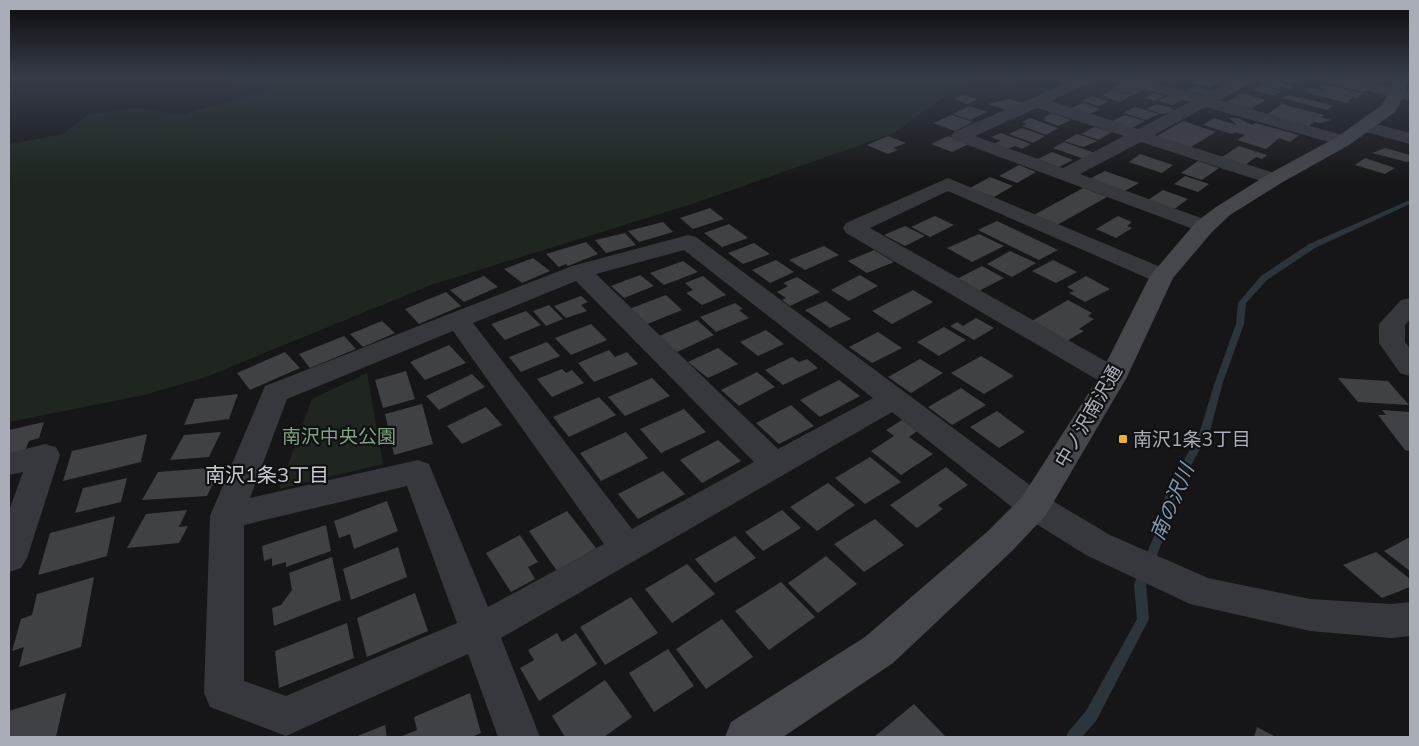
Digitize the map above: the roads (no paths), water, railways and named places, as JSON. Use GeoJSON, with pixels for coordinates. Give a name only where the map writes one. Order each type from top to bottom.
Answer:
{"type":"FeatureCollection","features":[{"type":"Feature","properties":{"kind":"street"},"geometry":{"type":"LineString","coordinates":[[1012,113],[960,136],[1204,227]]}},
{"type":"Feature","properties":{"kind":"street"},"geometry":{"type":"LineString","coordinates":[[1068,113],[1274,179]]}},
{"type":"Feature","properties":{"kind":"street"},"geometry":{"type":"LineString","coordinates":[[1064,175],[1183,113]]}},
{"type":"Feature","properties":{"kind":"street"},"geometry":{"type":"LineString","coordinates":[[1261,113],[1354,133],[1410,138]]}},
{"type":"Feature","properties":{"kind":"street","name":"中ノ沢南沢通"},"geometry":{"type":"LineString","coordinates":[[746,737],[879,650],[1000,541],[1034,506],[1113,376],[1162,276],[1204,227],[1223,210],[1354,133],[1382,113]]}},
{"type":"Feature","properties":{"kind":"street"},"geometry":{"type":"LineString","coordinates":[[1113,376],[854,228],[948,184],[1162,276]]}},
{"type":"Feature","properties":{"kind":"street"},"geometry":{"type":"LineString","coordinates":[[893,399],[479,631],[286,716],[224,693],[227,516],[275,393],[580,271],[688,242],[1034,506],[1098,545],[1203,593],[1310,615],[1391,621],[1410,619]]}},
{"type":"Feature","properties":{"kind":"street"},"geometry":{"type":"LineString","coordinates":[[580,271],[775,465]]}},
{"type":"Feature","properties":{"kind":"street"},"geometry":{"type":"LineString","coordinates":[[1410,305],[1392,324],[1392,343],[1410,367]]}},
{"type":"Feature","properties":{"kind":"street"},"geometry":{"type":"LineString","coordinates":[[458,320],[627,548]]}},
{"type":"Feature","properties":{"kind":"street"},"geometry":{"type":"LineString","coordinates":[[9,464],[45,455],[9,558]]}},
{"type":"Feature","properties":{"kind":"street"},"geometry":{"type":"LineString","coordinates":[[227,516],[418,472],[519,737]]}},
{"type":"Feature","properties":{"kind":"waterway","name":"南の沢川"},"geometry":{"type":"LineString","coordinates":[[1073,737],[1091,716],[1143,619],[1140,584],[1162,529],[1171,493],[1205,431],[1219,382],[1240,324],[1242,303],[1264,278],[1312,246],[1410,202]]}},
{"type":"Feature","properties":{"kind":"place","name":"南沢1条3丁目"},"geometry":{"type":"Point","coordinates":[1123,439]}},
{"type":"Feature","properties":{"kind":"district","name":"南沢1条3丁目"},"geometry":{"type":"Point","coordinates":[267,475]}},
{"type":"Feature","properties":{"kind":"park label","name":"南沢中央公園"},"geometry":{"type":"Point","coordinates":[339,436]}}]}
